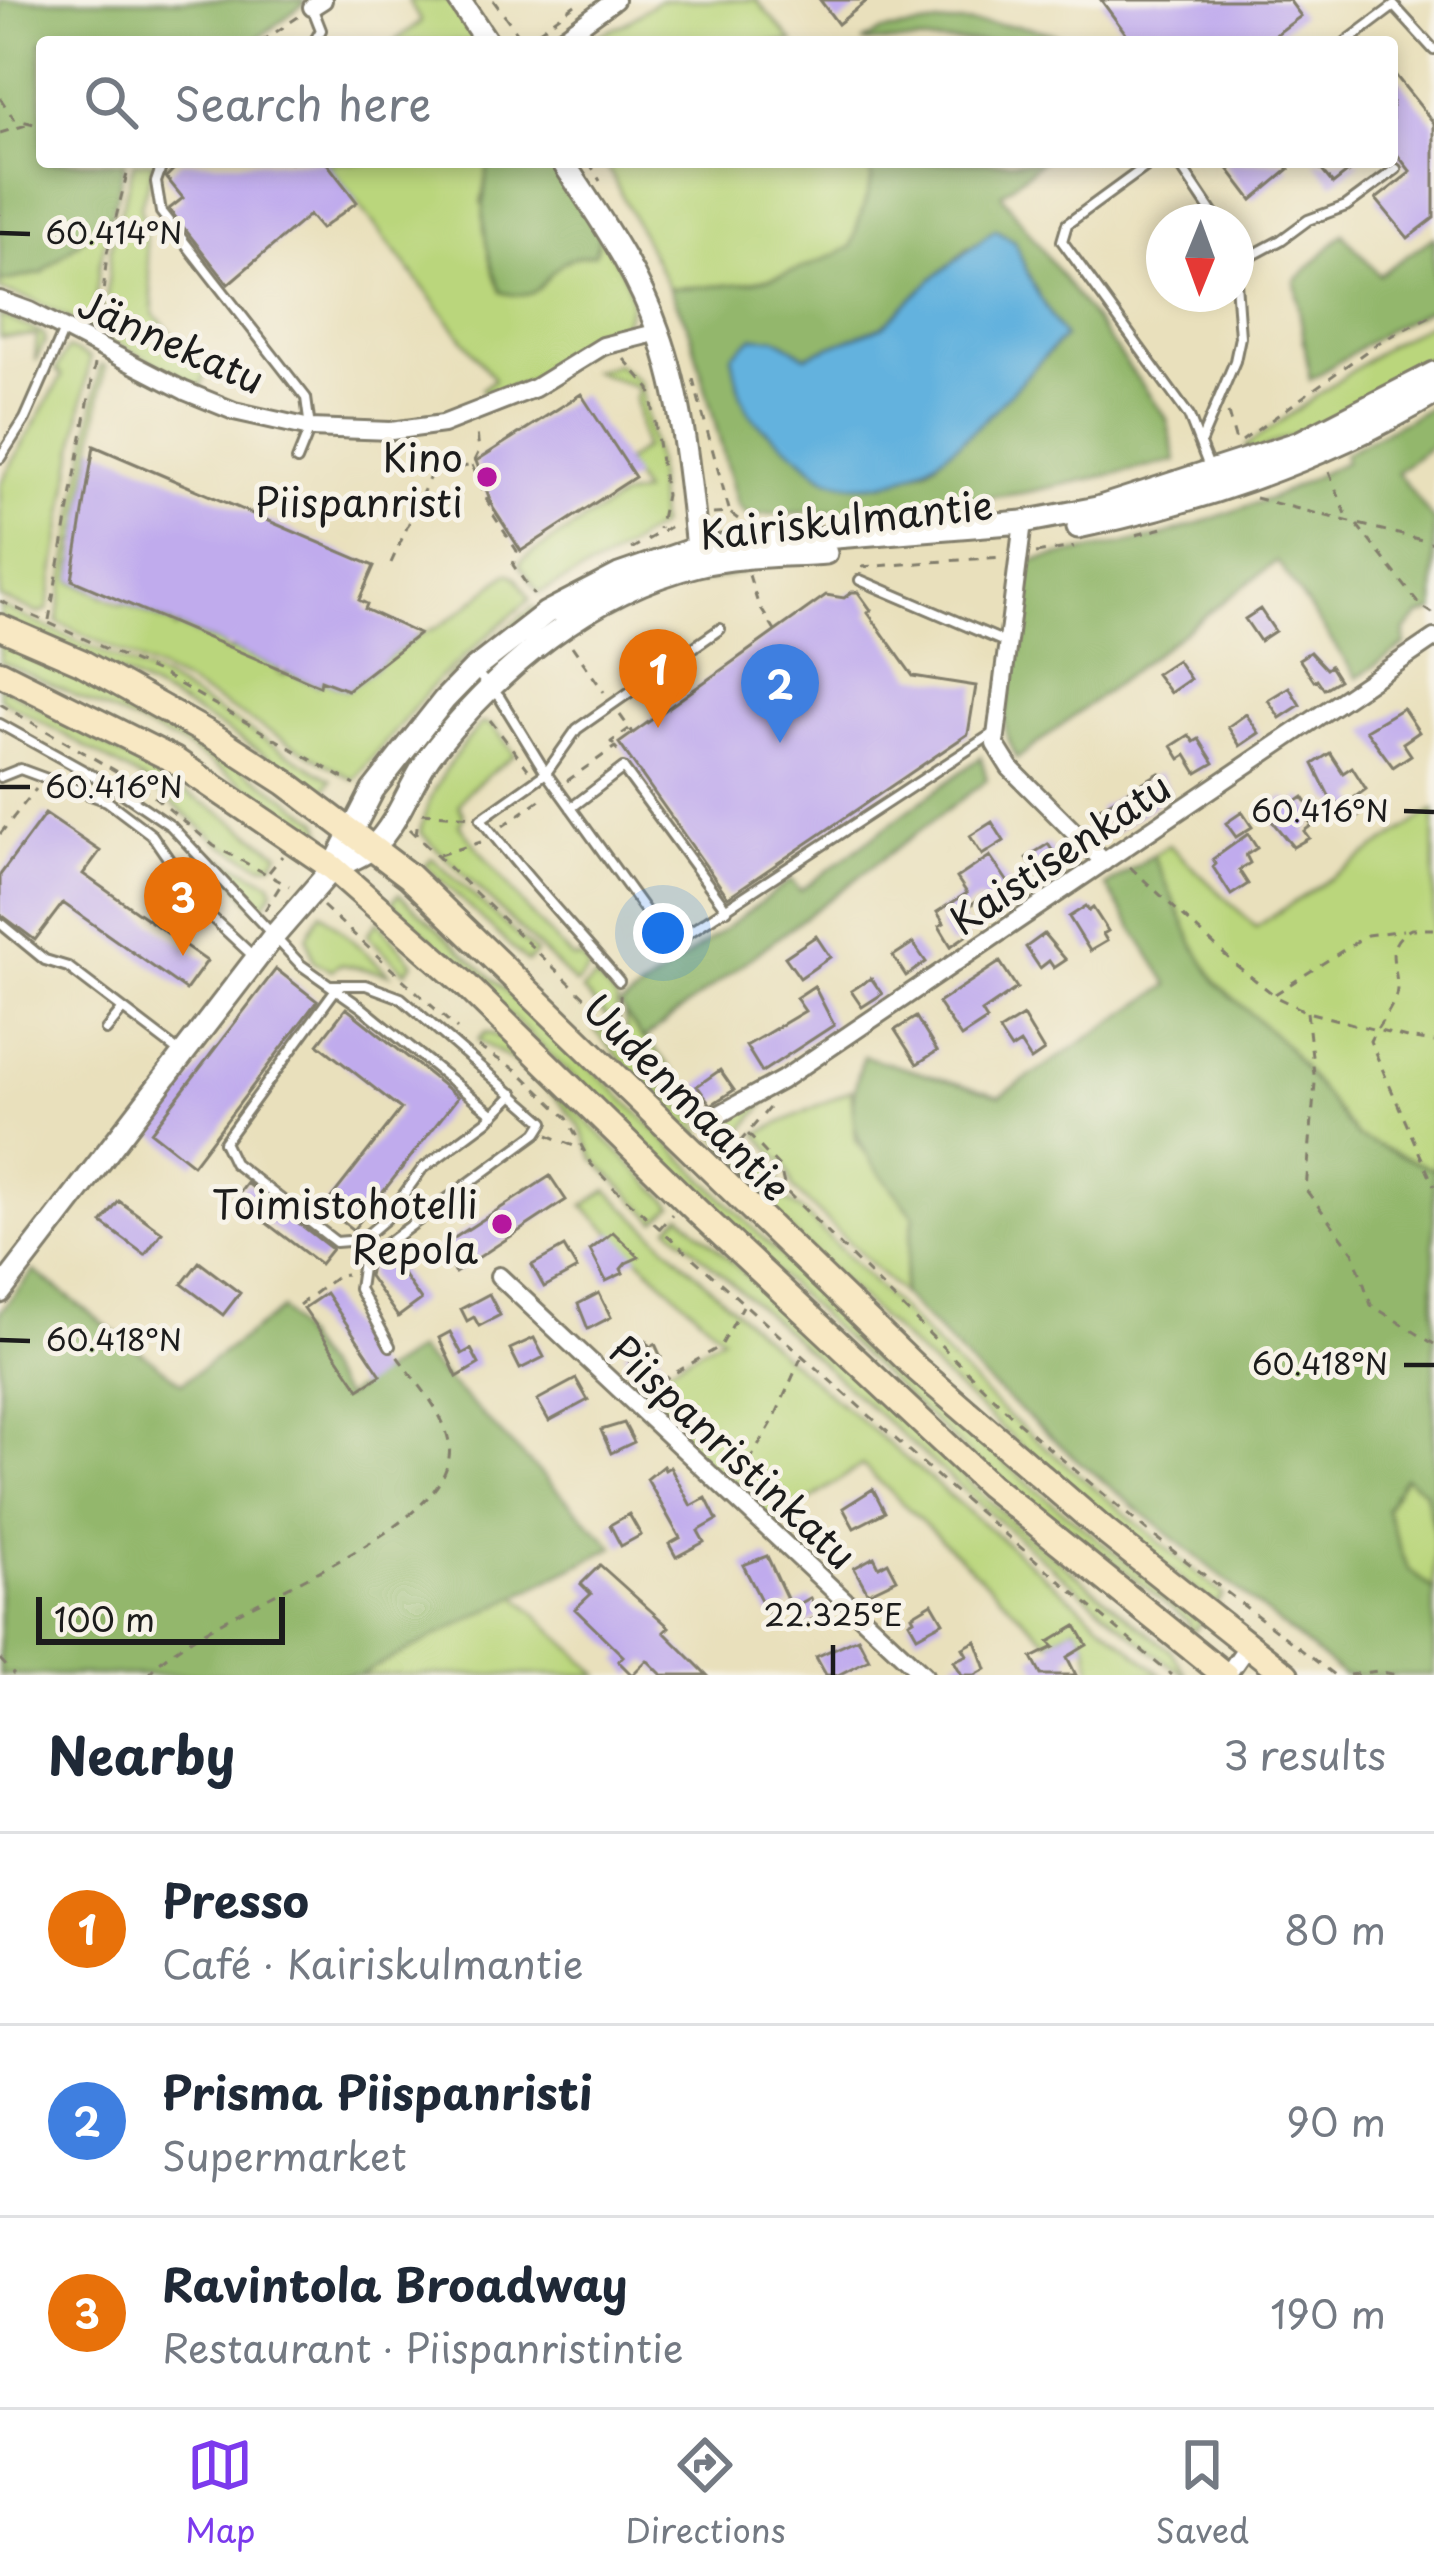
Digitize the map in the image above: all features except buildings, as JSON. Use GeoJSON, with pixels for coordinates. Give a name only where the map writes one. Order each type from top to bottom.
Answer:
{"type":"FeatureCollection","features":[{"type":"Feature","properties":{"kind":"main road","name":"Uudenmaantie"},"geometry":{"type":"LineString","coordinates":[[0,627],[143,694],[269,772],[416,883],[917,1369],[1107,1533],[1286,1675]]}},
{"type":"Feature","properties":{"kind":"main road","name":"Uudenmaantie"},"geometry":{"type":"LineString","coordinates":[[0,673],[174,760],[333,868],[467,986],[988,1485],[1226,1675]]}},
{"type":"Feature","properties":{"kind":"street"},"geometry":{"type":"LineString","coordinates":[[459,0],[483,36]]}},
{"type":"Feature","properties":{"kind":"street"},"geometry":{"type":"LineString","coordinates":[[565,36],[615,0]]}},
{"type":"Feature","properties":{"kind":"street"},"geometry":{"type":"LineString","coordinates":[[567,168],[629,267],[659,332],[682,427],[698,556]]}},
{"type":"Feature","properties":{"kind":"street","name":"Jännekatu"},"geometry":{"type":"LineString","coordinates":[[0,300],[234,411],[310,428],[391,431],[442,424],[535,388],[603,346],[659,332]]}},
{"type":"Feature","properties":{"kind":"street","name":"Kairiskulmantie"},"geometry":{"type":"LineString","coordinates":[[1218,482],[1434,373]]}},
{"type":"Feature","properties":{"kind":"street","name":"Kairiskulmantie"},"geometry":{"type":"LineString","coordinates":[[333,868],[382,778],[473,670],[536,619],[651,562],[1022,538],[1097,508],[1310,459],[1434,394]]}},
{"type":"Feature","properties":{"kind":"street"},"geometry":{"type":"LineString","coordinates":[[1022,538],[993,733],[1003,761],[1110,858]]}},
{"type":"Feature","properties":{"kind":"street","name":"Kairiskulmantie"},"geometry":{"type":"LineString","coordinates":[[372,848],[425,763],[495,693],[526,654],[578,617],[698,556]]}},
{"type":"Feature","properties":{"kind":"street","name":"Kaistisenkatu"},"geometry":{"type":"LineString","coordinates":[[718,1115],[782,1080],[1434,638]]}},
{"type":"Feature","properties":{"kind":"street"},"geometry":{"type":"LineString","coordinates":[[0,1292],[273,937],[333,868],[372,848]]}},
{"type":"Feature","properties":{"kind":"street","name":"Piispanristinkatu"},"geometry":{"type":"LineString","coordinates":[[499,1276],[924,1675]]}},
{"type":"Feature","properties":{"kind":"street"},"geometry":{"type":"LineString","coordinates":[[1226,1675],[1248,1645]]}},
{"type":"Feature","properties":{"kind":"lane"},"geometry":{"type":"LineString","coordinates":[[318,4],[318,36]]}},
{"type":"Feature","properties":{"kind":"lane"},"geometry":{"type":"LineString","coordinates":[[1354,36],[1393,4],[1434,50]]}},
{"type":"Feature","properties":{"kind":"lane"},"geometry":{"type":"LineString","coordinates":[[161,168],[156,182],[161,212],[300,387],[310,406],[310,428],[297,460]]}},
{"type":"Feature","properties":{"kind":"lane"},"geometry":{"type":"LineString","coordinates":[[1144,168],[1067,224],[1062,241],[1190,416],[1218,482]]}},
{"type":"Feature","properties":{"kind":"lane"},"geometry":{"type":"LineString","coordinates":[[1182,168],[1206,204]]}},
{"type":"Feature","properties":{"kind":"lane"},"geometry":{"type":"LineString","coordinates":[[1254,255],[1308,220],[1346,206],[1396,169]]}},
{"type":"Feature","properties":{"kind":"lane"},"geometry":{"type":"LineString","coordinates":[[1201,442],[1235,361],[1238,312]]}},
{"type":"Feature","properties":{"kind":"lane"},"geometry":{"type":"LineString","coordinates":[[0,458],[25,418],[64,329]]}},
{"type":"Feature","properties":{"kind":"lane"},"geometry":{"type":"LineString","coordinates":[[860,580],[1007,643]]}},
{"type":"Feature","properties":{"kind":"lane"},"geometry":{"type":"LineString","coordinates":[[619,981],[564,916],[532,887],[481,820],[546,773],[577,729],[720,628]]}},
{"type":"Feature","properties":{"kind":"lane"},"geometry":{"type":"LineString","coordinates":[[473,670],[495,693],[546,773],[561,785],[571,808],[670,944],[993,733]]}},
{"type":"Feature","properties":{"kind":"lane"},"geometry":{"type":"LineString","coordinates":[[0,724],[115,788],[171,826],[301,965],[494,1115]]}},
{"type":"Feature","properties":{"kind":"lane"},"geometry":{"type":"LineString","coordinates":[[571,808],[623,768],[728,910]]}},
{"type":"Feature","properties":{"kind":"lane"},"geometry":{"type":"LineString","coordinates":[[0,777],[20,769],[107,801],[152,835],[203,909],[256,959]]}},
{"type":"Feature","properties":{"kind":"lane"},"geometry":{"type":"LineString","coordinates":[[0,923],[45,961],[68,967],[183,1055]]}},
{"type":"Feature","properties":{"kind":"lane"},"geometry":{"type":"LineString","coordinates":[[333,987],[366,985],[401,998],[544,1122],[537,1133],[363,1261],[359,1289],[390,1346]]}},
{"type":"Feature","properties":{"kind":"lane"},"geometry":{"type":"LineString","coordinates":[[333,987],[224,1142],[234,1163],[336,1242],[361,1240],[386,1219],[422,1169],[494,1115],[514,1094]]}},
{"type":"Feature","properties":{"kind":"lane"},"geometry":{"type":"LineString","coordinates":[[106,1030],[123,1009]]}},
{"type":"Feature","properties":{"kind":"path"},"geometry":{"type":"LineString","coordinates":[[494,0],[520,36]]}},
{"type":"Feature","properties":{"kind":"path"},"geometry":{"type":"LineString","coordinates":[[532,36],[582,0]]}},
{"type":"Feature","properties":{"kind":"path"},"geometry":{"type":"LineString","coordinates":[[270,36],[318,4]]}},
{"type":"Feature","properties":{"kind":"path"},"geometry":{"type":"LineString","coordinates":[[0,98],[14,119],[36,124]]}},
{"type":"Feature","properties":{"kind":"path"},"geometry":{"type":"LineString","coordinates":[[0,133],[21,124],[36,125]]}},
{"type":"Feature","properties":{"kind":"path"},"geometry":{"type":"LineString","coordinates":[[49,622],[98,346],[107,253],[128,168]]}},
{"type":"Feature","properties":{"kind":"path"},"geometry":{"type":"LineString","coordinates":[[603,346],[648,382],[666,494],[659,531]]}},
{"type":"Feature","properties":{"kind":"path"},"geometry":{"type":"LineString","coordinates":[[476,424],[479,451],[472,465],[494,516],[517,551],[513,565],[537,599]]}},
{"type":"Feature","properties":{"kind":"path"},"geometry":{"type":"LineString","coordinates":[[1339,462],[1327,467],[1351,521],[1420,605],[1434,614]]}},
{"type":"Feature","properties":{"kind":"path"},"geometry":{"type":"LineString","coordinates":[[391,563],[431,474],[472,465]]}},
{"type":"Feature","properties":{"kind":"path"},"geometry":{"type":"LineString","coordinates":[[1272,490],[1254,498],[1434,543]]}},
{"type":"Feature","properties":{"kind":"path"},"geometry":{"type":"LineString","coordinates":[[1137,535],[1175,524]]}},
{"type":"Feature","properties":{"kind":"path"},"geometry":{"type":"LineString","coordinates":[[862,567],[1022,538],[1080,546]]}},
{"type":"Feature","properties":{"kind":"path"},"geometry":{"type":"LineString","coordinates":[[758,604],[775,632]]}},
{"type":"Feature","properties":{"kind":"path"},"geometry":{"type":"LineString","coordinates":[[568,641],[631,731],[611,742],[625,760],[629,757]]}},
{"type":"Feature","properties":{"kind":"path"},"geometry":{"type":"LineString","coordinates":[[495,693],[483,716],[497,726],[536,780]]}},
{"type":"Feature","properties":{"kind":"path"},"geometry":{"type":"LineString","coordinates":[[0,704],[140,785],[214,846],[310,895],[461,1032],[468,1025]]}},
{"type":"Feature","properties":{"kind":"path"},"geometry":{"type":"LineString","coordinates":[[438,856],[447,849],[477,844],[615,747]]}},
{"type":"Feature","properties":{"kind":"path"},"geometry":{"type":"LineString","coordinates":[[0,834],[46,778]]}},
{"type":"Feature","properties":{"kind":"path"},"geometry":{"type":"LineString","coordinates":[[416,835],[427,797]]}},
{"type":"Feature","properties":{"kind":"path"},"geometry":{"type":"LineString","coordinates":[[420,813],[457,813],[481,820]]}},
{"type":"Feature","properties":{"kind":"path"},"geometry":{"type":"LineString","coordinates":[[1110,858],[1274,995],[1307,1012],[1434,1042]]}},
{"type":"Feature","properties":{"kind":"path"},"geometry":{"type":"LineString","coordinates":[[1370,1041],[1397,989],[1392,959],[1396,945],[1411,929]]}},
{"type":"Feature","properties":{"kind":"path"},"geometry":{"type":"LineString","coordinates":[[1274,995],[1367,935],[1434,929]]}},
{"type":"Feature","properties":{"kind":"path"},"geometry":{"type":"LineString","coordinates":[[619,981],[620,1040]]}},
{"type":"Feature","properties":{"kind":"path"},"geometry":{"type":"LineString","coordinates":[[567,990],[572,985]]}},
{"type":"Feature","properties":{"kind":"path"},"geometry":{"type":"LineString","coordinates":[[1307,1012],[1315,1082],[1306,1190],[1353,1252],[1371,1305],[1434,1344]]}},
{"type":"Feature","properties":{"kind":"path"},"geometry":{"type":"LineString","coordinates":[[1361,1024],[1434,1186]]}},
{"type":"Feature","properties":{"kind":"path"},"geometry":{"type":"LineString","coordinates":[[470,1041],[518,1071],[567,1118],[612,1186],[1172,1675]]}},
{"type":"Feature","properties":{"kind":"path"},"geometry":{"type":"LineString","coordinates":[[723,1162],[767,1111],[782,1080]]}},
{"type":"Feature","properties":{"kind":"path"},"geometry":{"type":"LineString","coordinates":[[537,1133],[585,1151]]}},
{"type":"Feature","properties":{"kind":"path"},"geometry":{"type":"LineString","coordinates":[[748,1134],[780,1168],[785,1190]]}},
{"type":"Feature","properties":{"kind":"path"},"geometry":{"type":"LineString","coordinates":[[712,1146],[742,1175],[785,1190],[1018,1422],[1146,1530],[1334,1675]]}},
{"type":"Feature","properties":{"kind":"path"},"geometry":{"type":"LineString","coordinates":[[659,1228],[673,1213]]}},
{"type":"Feature","properties":{"kind":"path"},"geometry":{"type":"LineString","coordinates":[[299,1305],[339,1275],[359,1273]]}},
{"type":"Feature","properties":{"kind":"path"},"geometry":{"type":"LineString","coordinates":[[641,1409],[663,1380],[728,1340],[744,1304]]}},
{"type":"Feature","properties":{"kind":"path"},"geometry":{"type":"LineString","coordinates":[[148,1675],[181,1647],[329,1567],[423,1504],[441,1483],[450,1449],[448,1436],[439,1415],[390,1346]]}},
{"type":"Feature","properties":{"kind":"path"},"geometry":{"type":"LineString","coordinates":[[731,1492],[773,1421],[802,1356]]}},
{"type":"Feature","properties":{"kind":"path"},"geometry":{"type":"LineString","coordinates":[[0,1659],[14,1675]]}},
{"type":"Feature","properties":{"kind":"path"},"geometry":{"type":"LineString","coordinates":[[1348,1675],[1377,1671],[1397,1675]]}},
{"type":"Feature","properties":{"kind":"green space"},"geometry":{"type":"Polygon","coordinates":[[[0,0],[303,0],[304,4],[261,36],[36,36],[36,168],[124,168],[112,214],[42,273],[0,282],[0,0]]]}},
{"type":"Feature","properties":{"kind":"green space"},"geometry":{"type":"Polygon","coordinates":[[[408,0],[453,0],[477,36],[401,36],[421,22],[408,0]]]}},
{"type":"Feature","properties":{"kind":"green space"},"geometry":{"type":"Polygon","coordinates":[[[659,0],[756,0],[788,36],[597,36],[659,0]]]}},
{"type":"Feature","properties":{"kind":"green space"},"geometry":{"type":"Polygon","coordinates":[[[947,23],[995,24],[1060,36],[873,36],[947,23]]]}},
{"type":"Feature","properties":{"kind":"green space"},"geometry":{"type":"Polygon","coordinates":[[[133,168],[152,168],[141,205],[154,314],[206,370],[201,387],[103,336],[111,247],[133,168]]]}},
{"type":"Feature","properties":{"kind":"green space"},"geometry":{"type":"Polygon","coordinates":[[[331,168],[488,168],[481,203],[567,260],[600,233],[628,284],[631,302],[626,319],[553,369],[513,388],[485,393],[482,389],[494,379],[331,168]]]}},
{"type":"Feature","properties":{"kind":"green space"},"geometry":{"type":"Polygon","coordinates":[[[488,168],[559,168],[600,233],[595,254],[566,261],[534,292],[501,292],[484,228],[488,168]]]}},
{"type":"Feature","properties":{"kind":"green space"},"geometry":{"type":"Polygon","coordinates":[[[608,168],[867,168],[872,179],[851,247],[763,280],[669,288],[608,168]]]}},
{"type":"Feature","properties":{"kind":"green space"},"geometry":{"type":"Polygon","coordinates":[[[867,168],[1034,168],[1001,194],[1167,419],[1176,461],[1023,493],[915,508],[746,515],[737,504],[690,331],[669,288],[763,280],[851,247],[872,179],[867,168]],[[1014,241],[968,248],[883,326],[806,356],[775,338],[762,427],[794,451],[881,485],[929,468],[1064,337],[1014,241]]]}},
{"type":"Feature","properties":{"kind":"green space"},"geometry":{"type":"Polygon","coordinates":[[[112,214],[99,267],[93,330],[0,290],[0,282],[42,273],[112,214]]]}},
{"type":"Feature","properties":{"kind":"green space"},"geometry":{"type":"Polygon","coordinates":[[[1343,234],[1379,275],[1434,237],[1434,307],[1389,329],[1310,380],[1295,281],[1343,234]]]}},
{"type":"Feature","properties":{"kind":"green space"},"geometry":{"type":"Polygon","coordinates":[[[0,315],[44,334],[35,361],[37,335],[0,337],[0,315]]]}},
{"type":"Feature","properties":{"kind":"green space"},"geometry":{"type":"Polygon","coordinates":[[[1434,321],[1434,364],[1365,404],[1251,453],[1246,446],[1386,347],[1434,321]]]}},
{"type":"Feature","properties":{"kind":"green space"},"geometry":{"type":"Polygon","coordinates":[[[68,348],[90,358],[48,609],[40,614],[0,598],[0,484],[62,376],[56,370],[68,348]]]}},
{"type":"Feature","properties":{"kind":"green space"},"geometry":{"type":"Polygon","coordinates":[[[617,364],[640,382],[656,464],[659,526],[611,558],[539,593],[519,564],[523,559],[622,497],[642,493],[625,462],[644,448],[635,398],[638,388],[593,371],[617,364]]]}},
{"type":"Feature","properties":{"kind":"green space"},"geometry":{"type":"Polygon","coordinates":[[[100,365],[105,366],[72,581],[176,629],[224,645],[230,652],[279,668],[277,672],[284,675],[287,672],[319,686],[321,680],[347,690],[508,573],[530,599],[438,679],[354,780],[180,680],[57,622],[100,365]]]}},
{"type":"Feature","properties":{"kind":"green space"},"geometry":{"type":"Polygon","coordinates":[[[1434,405],[1434,444],[1397,472],[1434,521],[1434,611],[1420,615],[1405,630],[1405,645],[1357,678],[1277,561],[1017,759],[1006,734],[1005,717],[1031,561],[1159,537],[1271,498],[1345,462],[1344,454],[1434,405]]]}},
{"type":"Feature","properties":{"kind":"green space"},"geometry":{"type":"Polygon","coordinates":[[[746,563],[744,572],[666,591],[570,637],[566,631],[664,582],[746,563]]]}},
{"type":"Feature","properties":{"kind":"green space"},"geometry":{"type":"Polygon","coordinates":[[[0,606],[165,680],[332,780],[324,792],[318,790],[164,695],[0,618],[0,606]]]}},
{"type":"Feature","properties":{"kind":"green space"},"geometry":{"type":"Polygon","coordinates":[[[533,607],[538,610],[366,790],[363,787],[452,673],[533,607]]]}},
{"type":"Feature","properties":{"kind":"green space"},"geometry":{"type":"Polygon","coordinates":[[[0,638],[84,677],[204,744],[319,821],[326,838],[185,746],[0,661],[0,638]]]}},
{"type":"Feature","properties":{"kind":"green space"},"geometry":{"type":"Polygon","coordinates":[[[0,685],[218,811],[279,853],[272,864],[261,865],[222,845],[148,783],[0,698],[0,685]]]}},
{"type":"Feature","properties":{"kind":"green space"},"geometry":{"type":"Polygon","coordinates":[[[482,723],[493,726],[515,754],[469,790],[459,805],[464,817],[459,825],[529,912],[572,958],[582,958],[590,969],[576,984],[420,832],[444,774],[482,723]]]}},
{"type":"Feature","properties":{"kind":"green space"},"geometry":{"type":"Polygon","coordinates":[[[981,757],[987,780],[643,1039],[620,1006],[791,880],[800,891],[981,757]]]}},
{"type":"Feature","properties":{"kind":"green space"},"geometry":{"type":"Polygon","coordinates":[[[1434,810],[1434,1170],[1356,1136],[1287,1047],[1217,983],[1153,855],[1169,845],[1256,927],[1434,810]]]}},
{"type":"Feature","properties":{"kind":"green space"},"geometry":{"type":"Polygon","coordinates":[[[207,850],[271,883],[273,891],[261,909],[249,900],[207,850]]]}},
{"type":"Feature","properties":{"kind":"green space"},"geometry":{"type":"Polygon","coordinates":[[[1153,855],[1217,983],[1287,1047],[1356,1136],[1434,1170],[1434,1533],[1425,1491],[1405,1477],[1386,1509],[1408,1569],[1434,1590],[1434,1675],[1343,1675],[1083,1465],[983,1378],[902,1294],[914,1216],[870,1160],[855,1126],[853,1106],[864,1056],[1000,1096],[1169,985],[1106,886],[1153,855]]]}},
{"type":"Feature","properties":{"kind":"green space"},"geometry":{"type":"Polygon","coordinates":[[[432,858],[536,953],[527,962],[425,865],[432,858]]]}},
{"type":"Feature","properties":{"kind":"green space"},"geometry":{"type":"Polygon","coordinates":[[[399,894],[618,1093],[836,1311],[1029,1484],[1201,1621],[1194,1631],[1109,1558],[993,1477],[392,902],[399,894]]]}},
{"type":"Feature","properties":{"kind":"green space"},"geometry":{"type":"Polygon","coordinates":[[[321,912],[389,974],[340,964],[332,970],[314,962],[307,937],[321,912]]]}},
{"type":"Feature","properties":{"kind":"green space"},"geometry":{"type":"Polygon","coordinates":[[[378,921],[413,963],[405,972],[367,935],[378,921]]]}},
{"type":"Feature","properties":{"kind":"green space"},"geometry":{"type":"Polygon","coordinates":[[[595,978],[617,999],[616,1027],[582,990],[595,978]]]}},
{"type":"Feature","properties":{"kind":"green space"},"geometry":{"type":"Polygon","coordinates":[[[624,1011],[684,1085],[721,1119],[776,1089],[727,1151],[701,1113],[628,1045],[624,1011]]]}},
{"type":"Feature","properties":{"kind":"green space"},"geometry":{"type":"Polygon","coordinates":[[[600,1025],[695,1119],[699,1138],[641,1083],[595,1030],[600,1025]]]}},
{"type":"Feature","properties":{"kind":"green space"},"geometry":{"type":"Polygon","coordinates":[[[486,1032],[503,1038],[673,1206],[656,1221],[594,1159],[579,1125],[558,1100],[517,1063],[478,1040],[486,1032]]]}},
{"type":"Feature","properties":{"kind":"green space"},"geometry":{"type":"Polygon","coordinates":[[[851,1090],[856,1140],[914,1216],[902,1294],[793,1188],[787,1169],[757,1134],[851,1090]]]}},
{"type":"Feature","properties":{"kind":"green space"},"geometry":{"type":"Polygon","coordinates":[[[749,1145],[779,1174],[779,1184],[754,1175],[733,1158],[749,1145]]]}},
{"type":"Feature","properties":{"kind":"green space"},"geometry":{"type":"Polygon","coordinates":[[[743,1183],[801,1210],[1002,1411],[1223,1595],[1215,1605],[972,1402],[743,1183]]]}},
{"type":"Feature","properties":{"kind":"green space"},"geometry":{"type":"Polygon","coordinates":[[[607,1190],[783,1355],[1162,1675],[1093,1675],[1087,1645],[1076,1626],[1049,1642],[862,1465],[768,1528],[633,1401],[634,1387],[722,1337],[583,1206],[607,1190]]]}},
{"type":"Feature","properties":{"kind":"green space"},"geometry":{"type":"Polygon","coordinates":[[[681,1215],[1029,1537],[1171,1651],[1187,1675],[1041,1557],[669,1227],[681,1215]]]}},
{"type":"Feature","properties":{"kind":"green space"},"geometry":{"type":"Polygon","coordinates":[[[34,1271],[182,1383],[282,1309],[344,1397],[417,1350],[614,1547],[359,1675],[0,1675],[0,1312],[34,1271]]]}},
{"type":"Feature","properties":{"kind":"green space"},"geometry":{"type":"Polygon","coordinates":[[[1404,1476],[1425,1491],[1434,1533],[1434,1590],[1408,1569],[1386,1509],[1404,1476]]]}},
{"type":"Feature","properties":{"kind":"green space"},"geometry":{"type":"Polygon","coordinates":[[[517,1596],[599,1675],[359,1675],[517,1596]]]}},
{"type":"Feature","properties":{"kind":"water"},"geometry":{"type":"Polygon","coordinates":[[[995,229],[1014,241],[1064,337],[961,442],[899,479],[866,485],[821,475],[749,412],[732,355],[753,337],[775,338],[806,356],[883,326],[995,229]]]}},
{"type":"Feature","properties":{"kind":"place","name":"Kino Piispanristi"},"geometry":{"type":"Point","coordinates":[487,477]}},
{"type":"Feature","properties":{"kind":"place","name":"Presso"},"geometry":{"type":"Point","coordinates":[658,728]}},
{"type":"Feature","properties":{"kind":"place","name":"Prisma Piispanristi"},"geometry":{"type":"Point","coordinates":[780,743]}},
{"type":"Feature","properties":{"kind":"place","name":"Ravintola Broadway"},"geometry":{"type":"Point","coordinates":[183,956]}},
{"type":"Feature","properties":{"kind":"place","name":"Toimistohotelli Repola"},"geometry":{"type":"Point","coordinates":[502,1224]}}]}
